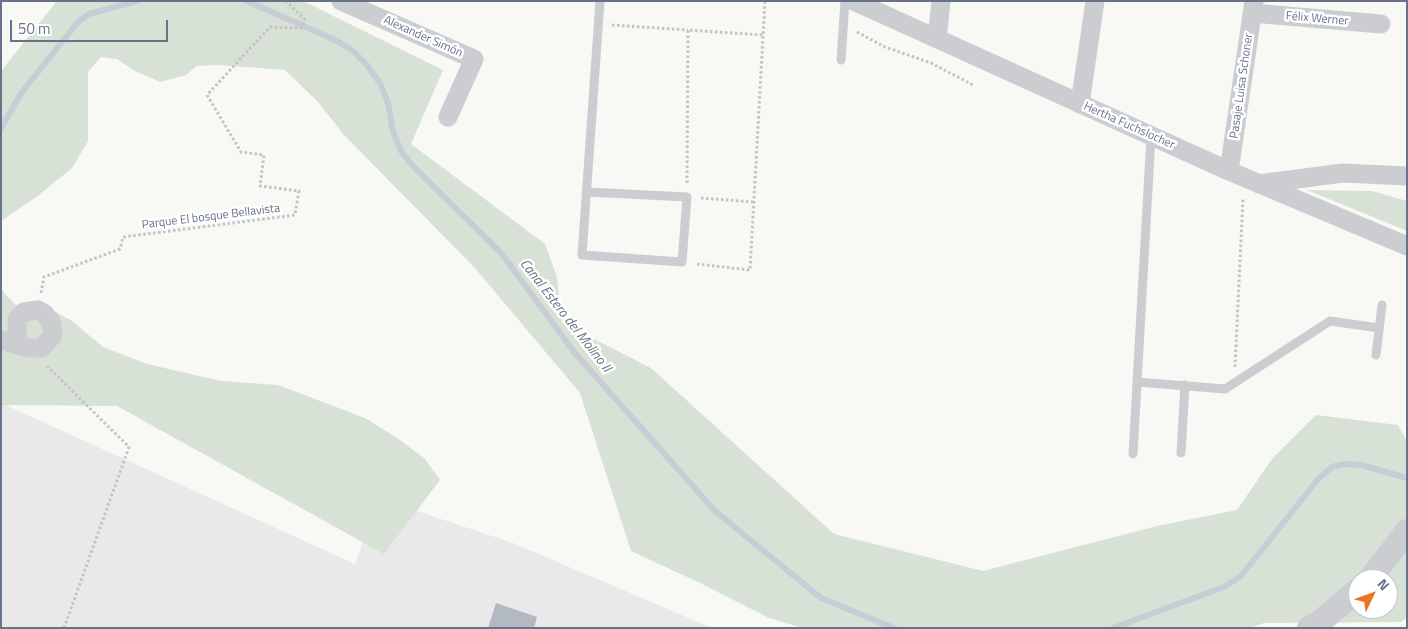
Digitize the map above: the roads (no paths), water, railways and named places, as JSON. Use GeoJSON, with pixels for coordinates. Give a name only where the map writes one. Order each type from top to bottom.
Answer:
{"type":"FeatureCollection","features":[{"type":"Feature","properties":{"kind":"street","name":"Alexander Simón"},"geometry":{"type":"LineString","coordinates":[[342,1],[474,59],[448,117]]}},
{"type":"Feature","properties":{"kind":"street","name":"Hertha Fuchslocher"},"geometry":{"type":"LineString","coordinates":[[854,1],[1244,178],[1407,246]]}},
{"type":"Feature","properties":{"kind":"street"},"geometry":{"type":"LineString","coordinates":[[937,39],[941,1]]}},
{"type":"Feature","properties":{"kind":"street"},"geometry":{"type":"LineString","coordinates":[[1080,104],[1095,1]]}},
{"type":"Feature","properties":{"kind":"street","name":"Félix Werner"},"geometry":{"type":"LineString","coordinates":[[1253,7],[1381,24]]}},
{"type":"Feature","properties":{"kind":"street","name":"Pasaje Luisa Schoner"},"geometry":{"type":"LineString","coordinates":[[1244,178],[1253,7]]}},
{"type":"Feature","properties":{"kind":"street"},"geometry":{"type":"LineString","coordinates":[[1244,178],[1343,173],[1407,176]]}},
{"type":"Feature","properties":{"kind":"street"},"geometry":{"type":"LineString","coordinates":[[29,310],[38,310],[51,322],[53,335],[46,346],[38,349],[16,343],[16,323],[20,315],[29,310]]}},
{"type":"Feature","properties":{"kind":"street"},"geometry":{"type":"LineString","coordinates":[[1378,569],[1407,531]]}},
{"type":"Feature","properties":{"kind":"street"},"geometry":{"type":"LineString","coordinates":[[1309,628],[1321,621],[1348,598]]}},
{"type":"Feature","properties":{"kind":"lane"},"geometry":{"type":"LineString","coordinates":[[587,192],[687,197],[682,262],[582,255],[600,1]]}},
{"type":"Feature","properties":{"kind":"lane"},"geometry":{"type":"LineString","coordinates":[[841,60],[845,1]]}},
{"type":"Feature","properties":{"kind":"lane"},"geometry":{"type":"LineString","coordinates":[[1133,454],[1151,136]]}},
{"type":"Feature","properties":{"kind":"lane"},"geometry":{"type":"LineString","coordinates":[[1376,355],[1382,304]]}},
{"type":"Feature","properties":{"kind":"lane"},"geometry":{"type":"LineString","coordinates":[[1137,382],[1225,389],[1330,321],[1378,328]]}},
{"type":"Feature","properties":{"kind":"lane"},"geometry":{"type":"LineString","coordinates":[[1182,453],[1185,386]]}},
{"type":"Feature","properties":{"kind":"waterway","name":"Canal Estero del Molino II"},"geometry":{"type":"LineString","coordinates":[[1,128],[22,92],[78,22],[89,14],[137,1]]}},
{"type":"Feature","properties":{"kind":"waterway","name":"Canal Estero del Molino II"},"geometry":{"type":"LineString","coordinates":[[247,1],[335,40],[352,50],[366,64],[380,83],[388,103],[393,132],[401,151],[412,165],[502,254],[574,352],[715,511],[821,598],[894,628]]}},
{"type":"Feature","properties":{"kind":"waterway","name":"Canal Estero del Molino II"},"geometry":{"type":"LineString","coordinates":[[1113,628],[1224,587],[1241,576],[1319,478],[1332,467],[1345,464],[1361,465],[1407,478]]}}]}
